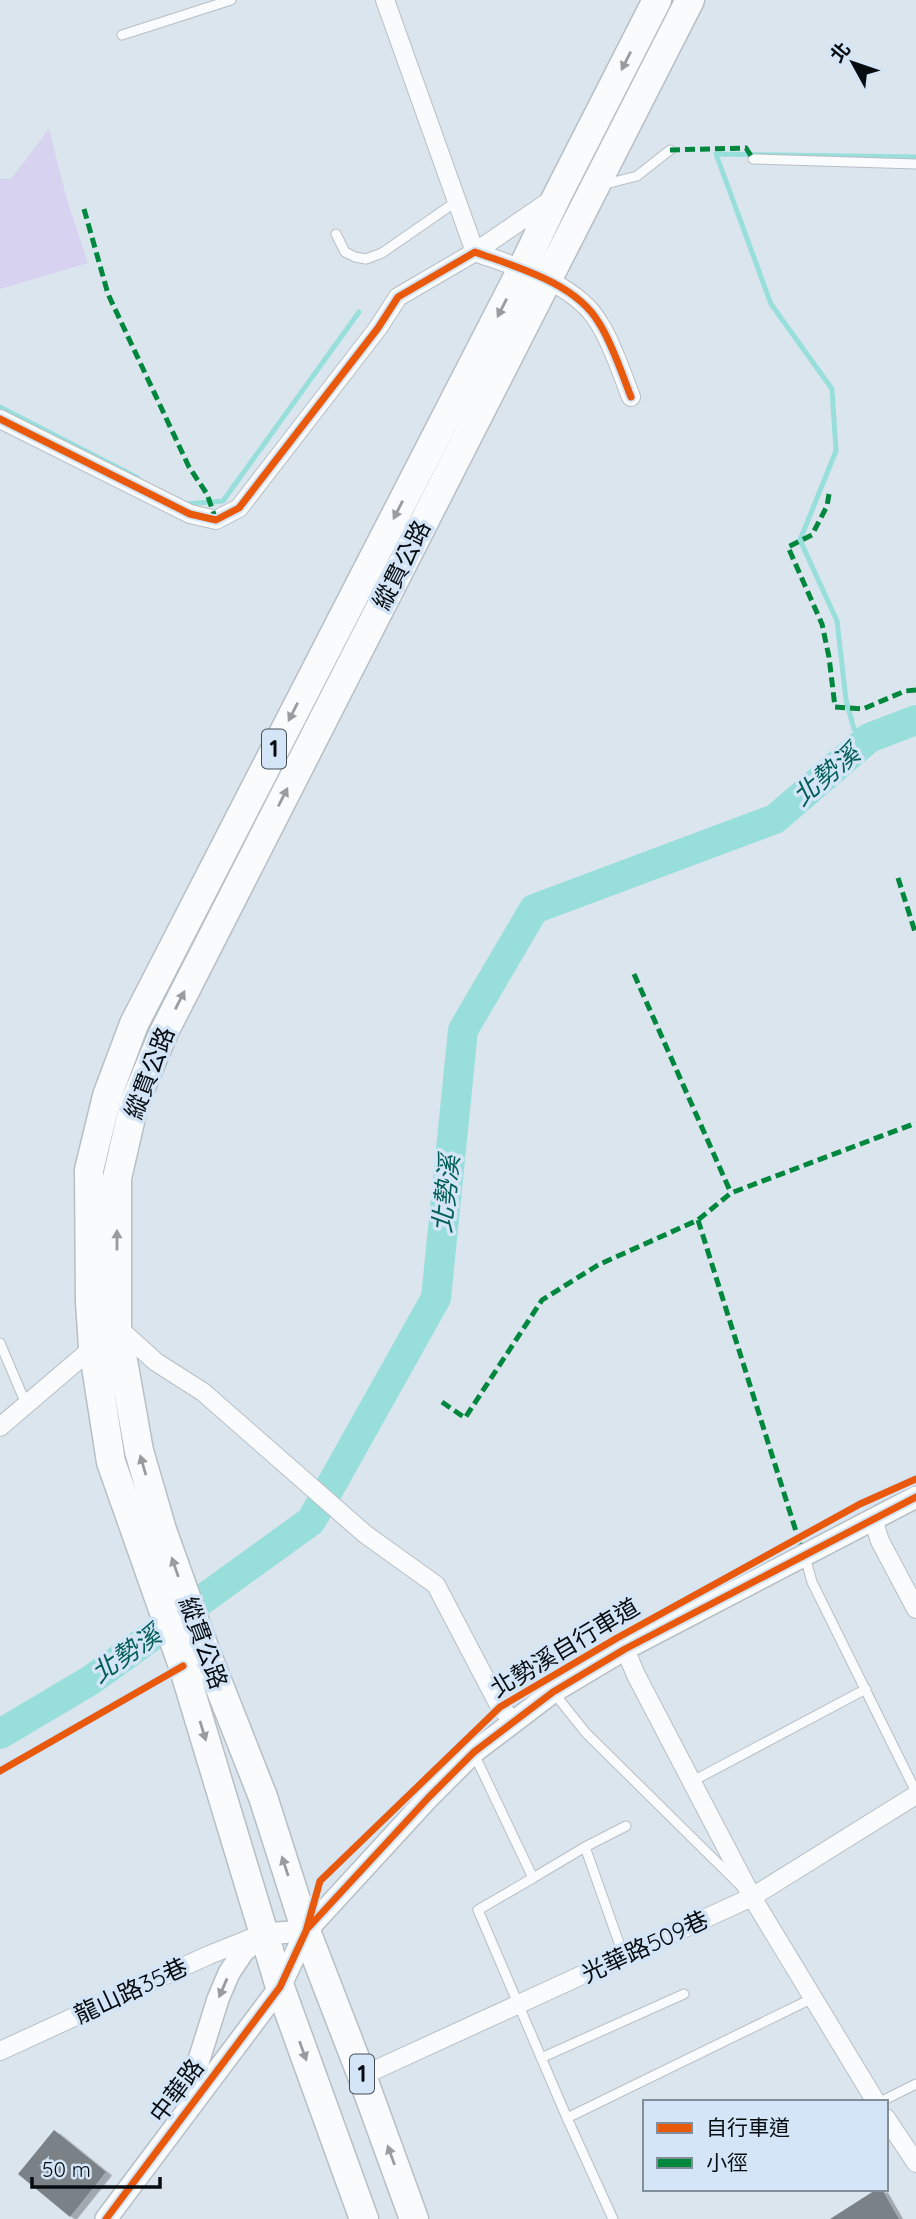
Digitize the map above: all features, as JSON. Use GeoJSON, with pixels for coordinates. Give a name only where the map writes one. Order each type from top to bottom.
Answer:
{"type":"FeatureCollection","features":[{"type":"Feature","properties":{"kind":"main road","name":"縱貫公路"},"geometry":{"type":"LineString","coordinates":[[364,2219],[263,1934],[194,1658],[151,1537],[111,1462],[93,1347],[89,1170],[107,1096],[134,1024],[657,1]]}},
{"type":"Feature","properties":{"kind":"main road","name":"縱貫公路"},"geometry":{"type":"LineString","coordinates":[[151,1537],[117,1327],[117,1178],[134,1104],[169,1022],[686,8]]}},
{"type":"Feature","properties":{"kind":"main road","name":"縱貫公路"},"geometry":{"type":"LineString","coordinates":[[194,1658],[263,1797],[306,1931],[414,2219]]}},
{"type":"Feature","properties":{"kind":"street"},"geometry":{"type":"LineString","coordinates":[[384,0],[475,252]]}},
{"type":"Feature","properties":{"kind":"street"},"geometry":{"type":"LineString","coordinates":[[657,1],[686,8]]}},
{"type":"Feature","properties":{"kind":"street"},"geometry":{"type":"LineString","coordinates":[[0,419],[190,514],[216,520],[239,508],[378,328],[398,297],[475,252],[557,196],[594,188]]}},
{"type":"Feature","properties":{"kind":"street"},"geometry":{"type":"LineString","coordinates":[[475,252],[522,269],[579,298],[599,322],[631,397]]}},
{"type":"Feature","properties":{"kind":"street"},"geometry":{"type":"LineString","coordinates":[[0,1427],[117,1327],[156,1362],[203,1392],[365,1534],[436,1585],[499,1707],[513,1721]]}},
{"type":"Feature","properties":{"kind":"street","name":"中華路"},"geometry":{"type":"LineString","coordinates":[[106,2219],[280,1987],[306,1931],[474,1752],[553,1692],[625,1649],[916,1497]]}},
{"type":"Feature","properties":{"kind":"street"},"geometry":{"type":"LineString","coordinates":[[873,1519],[880,1541],[916,1609]]}},
{"type":"Feature","properties":{"kind":"street"},"geometry":{"type":"LineString","coordinates":[[625,1649],[752,1898],[877,2100]]}},
{"type":"Feature","properties":{"kind":"street","name":"光華路509巷"},"geometry":{"type":"LineString","coordinates":[[362,2076],[752,1898],[916,1794]]}},
{"type":"Feature","properties":{"kind":"street"},"geometry":{"type":"LineString","coordinates":[[263,1934],[306,1931]]}},
{"type":"Feature","properties":{"kind":"street","name":"中華路"},"geometry":{"type":"LineString","coordinates":[[181,2117],[218,1999],[229,1973],[243,1952],[263,1934]]}},
{"type":"Feature","properties":{"kind":"street","name":"龍山路35巷"},"geometry":{"type":"LineString","coordinates":[[0,2051],[209,1955],[263,1934]]}},
{"type":"Feature","properties":{"kind":"street"},"geometry":{"type":"LineString","coordinates":[[888,2121],[916,2163]]}},
{"type":"Feature","properties":{"kind":"lane"},"geometry":{"type":"LineString","coordinates":[[122,34],[231,0]]}},
{"type":"Feature","properties":{"kind":"lane"},"geometry":{"type":"LineString","coordinates":[[594,188],[637,176],[670,150]]}},
{"type":"Feature","properties":{"kind":"lane"},"geometry":{"type":"LineString","coordinates":[[754,159],[916,164]]}},
{"type":"Feature","properties":{"kind":"lane"},"geometry":{"type":"LineString","coordinates":[[336,234],[345,252],[366,259],[382,253],[457,201]]}},
{"type":"Feature","properties":{"kind":"lane"},"geometry":{"type":"LineString","coordinates":[[0,1343],[26,1404]]}},
{"type":"Feature","properties":{"kind":"lane"},"geometry":{"type":"LineString","coordinates":[[805,1556],[812,1583],[916,1794]]}},
{"type":"Feature","properties":{"kind":"lane"},"geometry":{"type":"LineString","coordinates":[[691,1782],[866,1689]]}},
{"type":"Feature","properties":{"kind":"lane"},"geometry":{"type":"LineString","coordinates":[[553,1692],[586,1734],[752,1898]]}},
{"type":"Feature","properties":{"kind":"lane"},"geometry":{"type":"LineString","coordinates":[[474,1752],[533,1878]]}},
{"type":"Feature","properties":{"kind":"lane"},"geometry":{"type":"LineString","coordinates":[[613,2219],[478,1910],[584,1847],[626,1826]]}},
{"type":"Feature","properties":{"kind":"lane"},"geometry":{"type":"LineString","coordinates":[[584,1847],[624,1956]]}},
{"type":"Feature","properties":{"kind":"lane"},"geometry":{"type":"LineString","coordinates":[[541,2058],[684,1994]]}},
{"type":"Feature","properties":{"kind":"lane"},"geometry":{"type":"LineString","coordinates":[[567,2118],[813,1998]]}},
{"type":"Feature","properties":{"kind":"lane"},"geometry":{"type":"LineString","coordinates":[[882,2100],[916,2084]]}},
{"type":"Feature","properties":{"kind":"shaded area"},"geometry":{"type":"Polygon","coordinates":[[[49,129],[67,200],[88,263],[0,289],[0,179],[11,179],[49,129]]]}},
{"type":"Feature","properties":{"kind":"building"},"geometry":{"type":"Polygon","coordinates":[[[54,2130],[106,2172],[70,2217],[18,2174],[54,2130]]]}},
{"type":"Feature","properties":{"kind":"building"},"geometry":{"type":"Polygon","coordinates":[[[874,2191],[883,2191],[899,2219],[830,2219],[874,2191]]]}},
{"type":"Feature","properties":{"kind":"waterway"},"geometry":{"type":"LineString","coordinates":[[869,738],[854,729],[846,700],[837,621],[800,540],[836,451],[832,389],[771,304],[716,154],[916,157]]}},
{"type":"Feature","properties":{"kind":"waterway"},"geometry":{"type":"LineString","coordinates":[[187,504],[223,501],[359,312]]}},
{"type":"Feature","properties":{"kind":"waterway"},"geometry":{"type":"LineString","coordinates":[[0,407],[138,478]]}},
{"type":"Feature","properties":{"kind":"waterway","name":"北勢溪"},"geometry":{"type":"LineString","coordinates":[[0,1734],[91,1680],[311,1521],[436,1298],[463,1030],[534,909],[775,819],[869,738],[916,720]]}},
{"type":"Feature","properties":{"kind":"marked path"},"geometry":{"type":"LineString","coordinates":[[670,150],[746,148],[753,159]]}},
{"type":"Feature","properties":{"kind":"marked path"},"geometry":{"type":"LineString","coordinates":[[84,209],[108,294],[189,467],[207,494],[216,520]]}},
{"type":"Feature","properties":{"kind":"marked path"},"geometry":{"type":"LineString","coordinates":[[829,494],[827,506],[812,535],[788,547],[822,624],[835,707],[863,709],[905,691],[916,690]]}},
{"type":"Feature","properties":{"kind":"marked path"},"geometry":{"type":"LineString","coordinates":[[898,878],[916,935]]}},
{"type":"Feature","properties":{"kind":"marked path"},"geometry":{"type":"LineString","coordinates":[[634,974],[731,1193]]}},
{"type":"Feature","properties":{"kind":"marked path"},"geometry":{"type":"LineString","coordinates":[[442,1402],[465,1418],[542,1300],[598,1265],[698,1220],[731,1193],[916,1123]]}},
{"type":"Feature","properties":{"kind":"marked path"},"geometry":{"type":"LineString","coordinates":[[698,1220],[800,1544]]}},
{"type":"Feature","properties":{"kind":"cycle path"},"geometry":{"type":"LineString","coordinates":[[0,419],[190,514],[216,520],[239,508],[378,328],[398,297],[475,252],[544,278],[576,297],[589,309],[608,340],[631,397]]}},
{"type":"Feature","properties":{"kind":"cycle path","name":"北勢溪自行車道"},"geometry":{"type":"LineString","coordinates":[[106,2219],[280,1987],[306,1931],[320,1881],[500,1707],[617,1638],[860,1504],[916,1479]]}},
{"type":"Feature","properties":{"kind":"cycle path"},"geometry":{"type":"LineString","coordinates":[[308,1928],[474,1752],[553,1692],[625,1649],[916,1497]]}},
{"type":"Feature","properties":{"kind":"cycle path"},"geometry":{"type":"LineString","coordinates":[[0,1771],[183,1666]]}}]}
